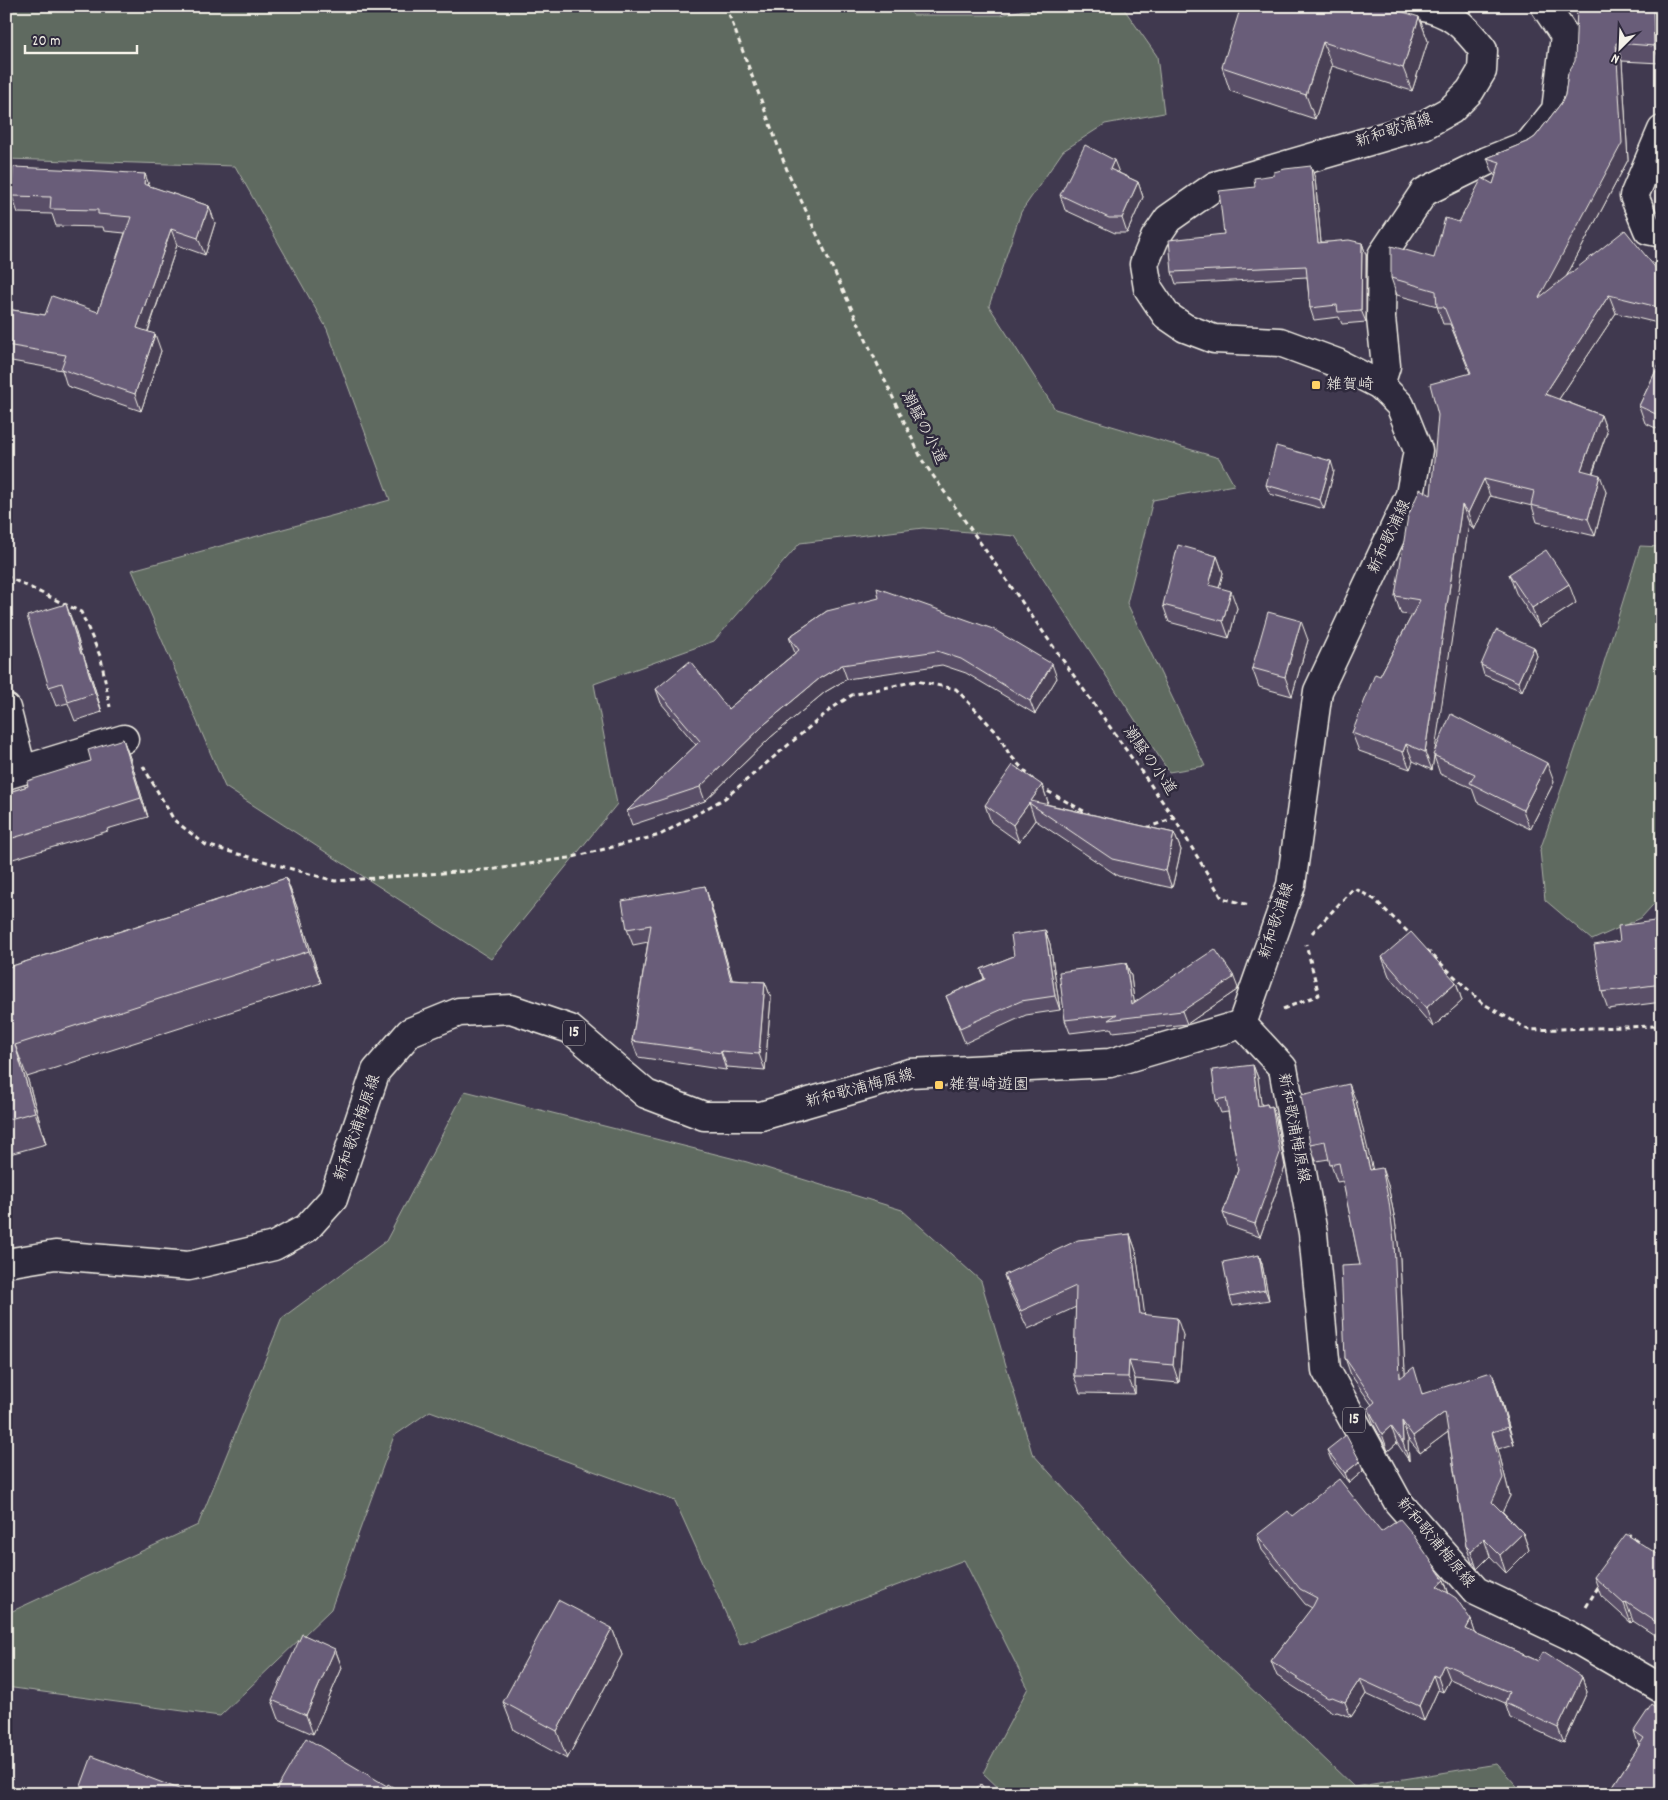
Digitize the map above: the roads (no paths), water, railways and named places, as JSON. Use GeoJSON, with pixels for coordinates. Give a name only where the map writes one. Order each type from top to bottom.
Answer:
{"type":"FeatureCollection","features":[{"type":"Feature","properties":{"kind":"main road","name":"新和歌浦線"},"geometry":{"type":"LineString","coordinates":[[1242,1024],[1291,885],[1318,691],[1410,495],[1418,450],[1400,405],[1380,385],[1337,363],[1280,342],[1214,338],[1185,328],[1166,315],[1148,288],[1144,264],[1155,238],[1168,219],[1215,186],[1424,125],[1451,110],[1470,91],[1482,71],[1483,50],[1466,28],[1436,9],[1418,6]]}},
{"type":"Feature","properties":{"kind":"main road"},"geometry":{"type":"LineString","coordinates":[[1380,385],[1386,366],[1381,318],[1382,255],[1424,192],[1487,161],[1529,144],[1556,110],[1565,36],[1546,6]]}},
{"type":"Feature","properties":{"kind":"main road"},"geometry":{"type":"LineString","coordinates":[[1662,130],[1634,196],[1648,230],[1662,233]]}},
{"type":"Feature","properties":{"kind":"main road"},"geometry":{"type":"LineString","coordinates":[[6,708],[14,773],[124,739]]}},
{"type":"Feature","properties":{"kind":"main road","name":"新和歌浦梅原線"},"geometry":{"type":"LineString","coordinates":[[6,1262],[55,1256],[189,1266],[274,1246],[307,1228],[333,1199],[376,1071],[410,1032],[459,1012],[511,1009],[570,1029],[646,1094],[704,1116],[761,1116],[910,1073],[1110,1063],[1242,1024],[1283,1068],[1313,1233],[1326,1370],[1398,1502],[1476,1591],[1569,1635],[1662,1688]]}},
{"type":"Feature","properties":{"kind":"place","name":"雑賀崎"},"geometry":{"type":"Point","coordinates":[1316,385]}},
{"type":"Feature","properties":{"kind":"place","name":"雑賀崎遊園"},"geometry":{"type":"Point","coordinates":[939,1085]}}]}
